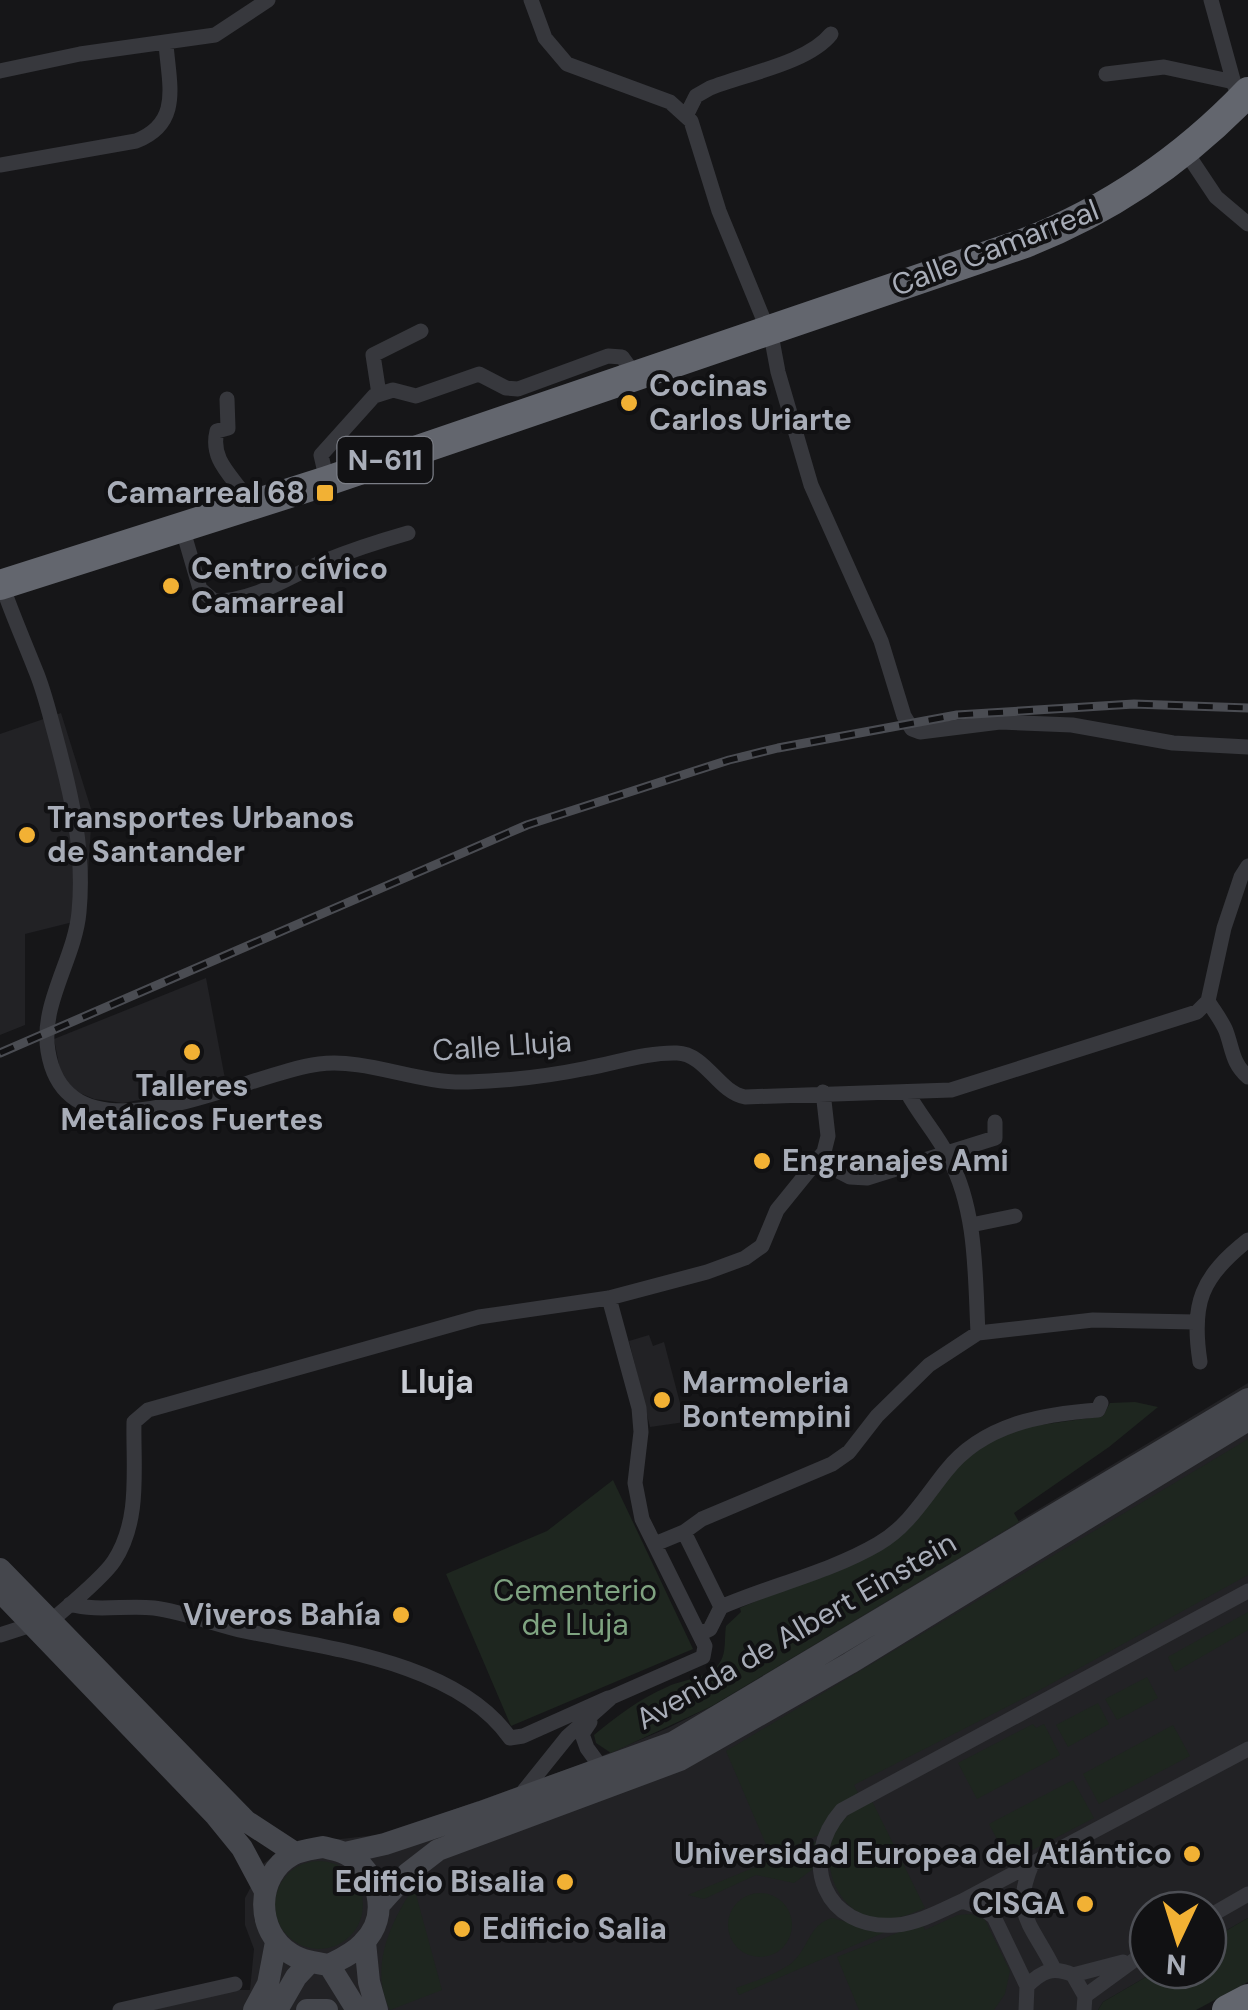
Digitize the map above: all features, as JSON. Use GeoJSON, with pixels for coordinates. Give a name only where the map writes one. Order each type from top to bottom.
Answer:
{"type":"FeatureCollection","features":[{"type":"Feature","properties":{"kind":"highway","name":"Calle Camarreal"},"geometry":{"type":"LineString","coordinates":[[1,585],[327,481],[1053,232],[1129,192],[1186,152],[1240,91]]}},
{"type":"Feature","properties":{"kind":"highway"},"geometry":{"type":"LineString","coordinates":[[1227,2010],[1248,1999]]}},
{"type":"Feature","properties":{"kind":"main road","name":"Avenida de Albert Einstein"},"geometry":{"type":"LineString","coordinates":[[345,1853],[385,1844],[517,1800],[674,1742],[1248,1399]]}},
{"type":"Feature","properties":{"kind":"main road","name":"Avenida de Albert Einstein"},"geometry":{"type":"LineString","coordinates":[[380,1904],[406,1874],[438,1850],[680,1760],[850,1663],[1248,1420]]}},
{"type":"Feature","properties":{"kind":"main road"},"geometry":{"type":"LineString","coordinates":[[0,1569],[41,1623],[242,1848],[264,1890],[265,1920],[276,1942],[292,1955],[320,1964],[357,2010]]}},
{"type":"Feature","properties":{"kind":"main road"},"geometry":{"type":"LineString","coordinates":[[0,1591],[41,1623],[246,1821],[295,1853]]}},
{"type":"Feature","properties":{"kind":"main road"},"geometry":{"type":"LineString","coordinates":[[264,1890],[279,1864],[295,1853],[323,1848],[345,1853],[368,1871],[380,1904],[374,1928],[365,1942],[296,1978],[278,2010]]}},
{"type":"Feature","properties":{"kind":"main road"},"geometry":{"type":"LineString","coordinates":[[254,2010],[268,1984],[276,1942]]}},
{"type":"Feature","properties":{"kind":"main road"},"geometry":{"type":"LineString","coordinates":[[365,1942],[369,1982],[377,2010]]}},
{"type":"Feature","properties":{"kind":"main road"},"geometry":{"type":"LineString","coordinates":[[307,2010],[328,2010]]}},
{"type":"Feature","properties":{"kind":"street"},"geometry":{"type":"LineString","coordinates":[[0,72],[80,54],[215,35],[268,0]]}},
{"type":"Feature","properties":{"kind":"street"},"geometry":{"type":"LineString","coordinates":[[531,0],[545,38],[567,64],[670,102],[686,116],[719,211],[769,330],[811,485],[880,640],[912,730],[1000,722],[1072,725],[1173,743],[1248,747]]}},
{"type":"Feature","properties":{"kind":"street"},"geometry":{"type":"LineString","coordinates":[[1211,0],[1240,91]]}},
{"type":"Feature","properties":{"kind":"street"},"geometry":{"type":"LineString","coordinates":[[686,116],[696,96],[801,56],[823,44],[830,34]]}},
{"type":"Feature","properties":{"kind":"street"},"geometry":{"type":"LineString","coordinates":[[0,165],[151,135],[170,108],[166,44]]}},
{"type":"Feature","properties":{"kind":"street"},"geometry":{"type":"LineString","coordinates":[[1106,74],[1164,66],[1240,91]]}},
{"type":"Feature","properties":{"kind":"street"},"geometry":{"type":"LineString","coordinates":[[1186,152],[1216,197],[1248,224]]}},
{"type":"Feature","properties":{"kind":"street"},"geometry":{"type":"LineString","coordinates":[[379,394],[373,355],[421,331]]}},
{"type":"Feature","properties":{"kind":"street"},"geometry":{"type":"LineString","coordinates":[[327,481],[320,454],[360,408],[379,394],[393,390],[416,396],[479,374],[506,388],[518,389],[608,356],[622,358],[636,375]]}},
{"type":"Feature","properties":{"kind":"street"},"geometry":{"type":"LineString","coordinates":[[227,399],[228,428],[216,431],[214,438],[218,462],[242,489],[250,505]]}},
{"type":"Feature","properties":{"kind":"street"},"geometry":{"type":"LineString","coordinates":[[182,527],[200,589],[214,601],[249,596],[326,561],[408,532]]}},
{"type":"Feature","properties":{"kind":"street","name":"Calle Camarreal"},"geometry":{"type":"LineString","coordinates":[[1,585],[43,692],[71,792],[80,855],[79,916],[47,1032]]}},
{"type":"Feature","properties":{"kind":"street"},"geometry":{"type":"LineString","coordinates":[[1248,866],[1224,928],[1208,1001],[1226,1032],[1238,1068],[1248,1077]]}},
{"type":"Feature","properties":{"kind":"street","name":"Calle Lluja"},"geometry":{"type":"LineString","coordinates":[[47,1032],[56,1078],[67,1096],[114,1110],[194,1100],[280,1071],[318,1064],[346,1063],[420,1079],[466,1082],[580,1070],[678,1053],[696,1060],[737,1095],[907,1092],[964,1086],[1197,1012],[1208,1001]]}},
{"type":"Feature","properties":{"kind":"street"},"geometry":{"type":"LineString","coordinates":[[0,1635],[41,1623],[70,1604],[113,1563],[135,1494],[134,1422],[148,1410],[479,1316],[609,1298],[745,1258],[762,1246],[777,1210],[824,1152],[828,1136],[823,1092]]}},
{"type":"Feature","properties":{"kind":"street"},"geometry":{"type":"LineString","coordinates":[[907,1092],[946,1152],[971,1224],[978,1333]]}},
{"type":"Feature","properties":{"kind":"street"},"geometry":{"type":"LineString","coordinates":[[817,1160],[850,1177],[867,1178],[995,1138],[995,1122]]}},
{"type":"Feature","properties":{"kind":"street"},"geometry":{"type":"LineString","coordinates":[[971,1224],[1015,1216]]}},
{"type":"Feature","properties":{"kind":"street"},"geometry":{"type":"LineString","coordinates":[[1200,1362],[1195,1322],[1204,1288],[1214,1270],[1248,1240]]}},
{"type":"Feature","properties":{"kind":"street"},"geometry":{"type":"LineString","coordinates":[[70,1604],[86,1609],[154,1608],[360,1653],[430,1680],[477,1704],[510,1738],[516,1739],[702,1657],[705,1646],[700,1634],[637,1502],[636,1458],[641,1432],[638,1408],[609,1298]]}},
{"type":"Feature","properties":{"kind":"street"},"geometry":{"type":"LineString","coordinates":[[655,1544],[684,1532],[702,1519],[832,1464],[849,1452],[877,1416],[930,1365],[978,1333],[1093,1320],[1195,1322]]}},
{"type":"Feature","properties":{"kind":"street"},"geometry":{"type":"LineString","coordinates":[[700,1634],[710,1629],[722,1607],[880,1543],[906,1523],[949,1466],[1004,1428],[1040,1415],[1098,1410],[1101,1403]]}},
{"type":"Feature","properties":{"kind":"street"},"geometry":{"type":"LineString","coordinates":[[684,1532],[722,1607]]}},
{"type":"Feature","properties":{"kind":"street"},"geometry":{"type":"LineString","coordinates":[[1248,1591],[842,1810],[830,1824],[820,1849],[819,1870],[826,1894],[842,1911],[866,1922],[897,1925],[962,1902],[1248,1749]]}},
{"type":"Feature","properties":{"kind":"street"},"geometry":{"type":"LineString","coordinates":[[517,1800],[568,1736],[612,1697]]}},
{"type":"Feature","properties":{"kind":"street"},"geometry":{"type":"LineString","coordinates":[[595,1714],[582,1734],[603,1770]]}},
{"type":"Feature","properties":{"kind":"street"},"geometry":{"type":"LineString","coordinates":[[1032,1864],[1022,1888],[1021,1903],[1054,1969]]}},
{"type":"Feature","properties":{"kind":"street"},"geometry":{"type":"LineString","coordinates":[[962,1902],[982,1908],[994,1917],[1027,1986],[1026,2010]]}},
{"type":"Feature","properties":{"kind":"street"},"geometry":{"type":"LineString","coordinates":[[1027,1986],[1040,1973],[1054,1969],[1073,1975],[1128,1960]]}},
{"type":"Feature","properties":{"kind":"street"},"geometry":{"type":"LineString","coordinates":[[1073,1975],[1084,2003],[1128,1963]]}},
{"type":"Feature","properties":{"kind":"street"},"geometry":{"type":"LineString","coordinates":[[120,2010],[235,1984]]}},
{"type":"Feature","properties":{"kind":"shaded area"},"geometry":{"type":"Polygon","coordinates":[[[61,713],[92,812],[85,919],[25,934],[25,1025],[0,1035],[0,734],[61,713]]]}},
{"type":"Feature","properties":{"kind":"shaded area"},"geometry":{"type":"Polygon","coordinates":[[[206,978],[226,1084],[123,1103],[94,1099],[68,1088],[61,1075],[54,1039],[206,978]]]}},
{"type":"Feature","properties":{"kind":"shaded area"},"geometry":{"type":"Polygon","coordinates":[[[649,1335],[653,1346],[664,1342],[685,1422],[650,1427],[629,1341],[649,1335]]]}},
{"type":"Feature","properties":{"kind":"shaded area"},"geometry":{"type":"Polygon","coordinates":[[[1248,1383],[1248,1918],[1228,1930],[1228,1890],[1128,1890],[1128,1987],[1103,2002],[1098,2010],[121,2010],[224,1990],[250,1990],[254,1949],[245,1925],[245,1898],[263,1864],[288,1845],[385,1834],[585,1763],[712,1706],[1248,1383]]]}},
{"type":"Feature","properties":{"kind":"green space"},"geometry":{"type":"Polygon","coordinates":[[[1135,1402],[1158,1407],[1109,1447],[1014,1513],[1019,1522],[712,1706],[611,1753],[596,1743],[594,1735],[638,1702],[718,1665],[724,1652],[726,1626],[741,1612],[740,1608],[886,1546],[965,1460],[996,1438],[1026,1427],[1103,1416],[1110,1403],[1135,1402]]]}},
{"type":"Feature","properties":{"kind":"green space"},"geometry":{"type":"Polygon","coordinates":[[[1248,1439],[1248,1575],[1038,1691],[854,1785],[858,1793],[834,1809],[819,1835],[771,1856],[726,1751],[1248,1439]]]}},
{"type":"Feature","properties":{"kind":"green space","name":"Cementerio de Lluja"},"geometry":{"type":"Polygon","coordinates":[[[613,1480],[693,1649],[511,1726],[446,1574],[547,1531],[613,1480]]]}},
{"type":"Feature","properties":{"kind":"green space"},"geometry":{"type":"Polygon","coordinates":[[[1248,1612],[1248,1630],[1175,1672],[1168,1657],[1248,1612]]]}},
{"type":"Feature","properties":{"kind":"green space"},"geometry":{"type":"Polygon","coordinates":[[[1147,1677],[1158,1698],[1117,1720],[1105,1699],[1147,1677]]]}},
{"type":"Feature","properties":{"kind":"green space"},"geometry":{"type":"Polygon","coordinates":[[[1098,1703],[1109,1724],[1068,1747],[1056,1725],[1098,1703]]]}},
{"type":"Feature","properties":{"kind":"green space"},"geometry":{"type":"Polygon","coordinates":[[[1033,1724],[1036,1728],[1044,1724],[1060,1755],[977,1799],[958,1763],[1033,1724]]]}},
{"type":"Feature","properties":{"kind":"green space"},"geometry":{"type":"Polygon","coordinates":[[[1173,1725],[1190,1756],[1099,1804],[1083,1774],[1173,1725]]]}},
{"type":"Feature","properties":{"kind":"green space"},"geometry":{"type":"Polygon","coordinates":[[[1073,1780],[1094,1818],[1009,1862],[989,1824],[1073,1780]]]}},
{"type":"Feature","properties":{"kind":"green space"},"geometry":{"type":"Polygon","coordinates":[[[872,1801],[925,1908],[891,1919],[867,1916],[852,1908],[840,1895],[829,1861],[838,1827],[851,1813],[872,1801]]]}},
{"type":"Feature","properties":{"kind":"green space"},"geometry":{"type":"Polygon","coordinates":[[[817,1841],[813,1869],[794,1883],[756,1875],[704,1899],[688,1895],[817,1841]]]}},
{"type":"Feature","properties":{"kind":"green space"},"geometry":{"type":"Polygon","coordinates":[[[319,1861],[350,1874],[363,1905],[350,1936],[319,1949],[288,1936],[275,1905],[288,1874],[319,1861]]]}},
{"type":"Feature","properties":{"kind":"green space"},"geometry":{"type":"Polygon","coordinates":[[[414,1887],[442,1990],[390,2010],[382,1978],[385,1946],[414,1887]]]}},
{"type":"Feature","properties":{"kind":"green space"},"geometry":{"type":"Polygon","coordinates":[[[760,1893],[783,1902],[792,1925],[783,1948],[760,1957],[737,1948],[728,1925],[737,1902],[760,1893]]]}},
{"type":"Feature","properties":{"kind":"green space"},"geometry":{"type":"Polygon","coordinates":[[[971,1914],[985,1920],[1010,1971],[1005,1994],[994,2010],[859,2010],[837,1957],[922,1923],[925,1930],[958,1915],[971,1914]]]}},
{"type":"Feature","properties":{"kind":"green space"},"geometry":{"type":"Polygon","coordinates":[[[832,1918],[885,1932],[739,1995],[736,1988],[789,1965],[818,1926],[832,1918]]]}},
{"type":"Feature","properties":{"kind":"green space"},"geometry":{"type":"Polygon","coordinates":[[[1248,1918],[1248,1982],[1196,2010],[1098,2010],[1103,2002],[1128,1987],[1228,1990],[1228,1930],[1248,1918]]]}},
{"type":"Feature","properties":{"kind":"railway"},"geometry":{"type":"LineString","coordinates":[[0,1053],[527,825],[729,760],[957,715],[1134,704],[1248,708]]}},
{"type":"Feature","properties":{"kind":"place","name":"Cocinas Carlos Uriarte"},"geometry":{"type":"Point","coordinates":[629,403]}},
{"type":"Feature","properties":{"kind":"place","name":"Camarreal 68"},"geometry":{"type":"Point","coordinates":[325,493]}},
{"type":"Feature","properties":{"kind":"place","name":"Centro cívico Camarreal"},"geometry":{"type":"Point","coordinates":[171,586]}},
{"type":"Feature","properties":{"kind":"place","name":"Transportes Urbanos de Santander"},"geometry":{"type":"Point","coordinates":[27,835]}},
{"type":"Feature","properties":{"kind":"place","name":"Talleres Metálicos Fuertes"},"geometry":{"type":"Point","coordinates":[192,1052]}},
{"type":"Feature","properties":{"kind":"place","name":"Engranajes Ami"},"geometry":{"type":"Point","coordinates":[762,1161]}},
{"type":"Feature","properties":{"kind":"place","name":"Marmoleria Bontempini"},"geometry":{"type":"Point","coordinates":[662,1400]}},
{"type":"Feature","properties":{"kind":"place","name":"Viveros Bahía"},"geometry":{"type":"Point","coordinates":[401,1615]}},
{"type":"Feature","properties":{"kind":"place","name":"Universidad Europea del Atlántico"},"geometry":{"type":"Point","coordinates":[1192,1854]}},
{"type":"Feature","properties":{"kind":"place","name":"Edificio Bisalia"},"geometry":{"type":"Point","coordinates":[565,1882]}},
{"type":"Feature","properties":{"kind":"place","name":"CISGA"},"geometry":{"type":"Point","coordinates":[1085,1904]}},
{"type":"Feature","properties":{"kind":"place","name":"Edificio Salia"},"geometry":{"type":"Point","coordinates":[462,1929]}},
{"type":"Feature","properties":{"kind":"district","name":"Lluja"},"geometry":{"type":"Point","coordinates":[437,1382]}}]}
